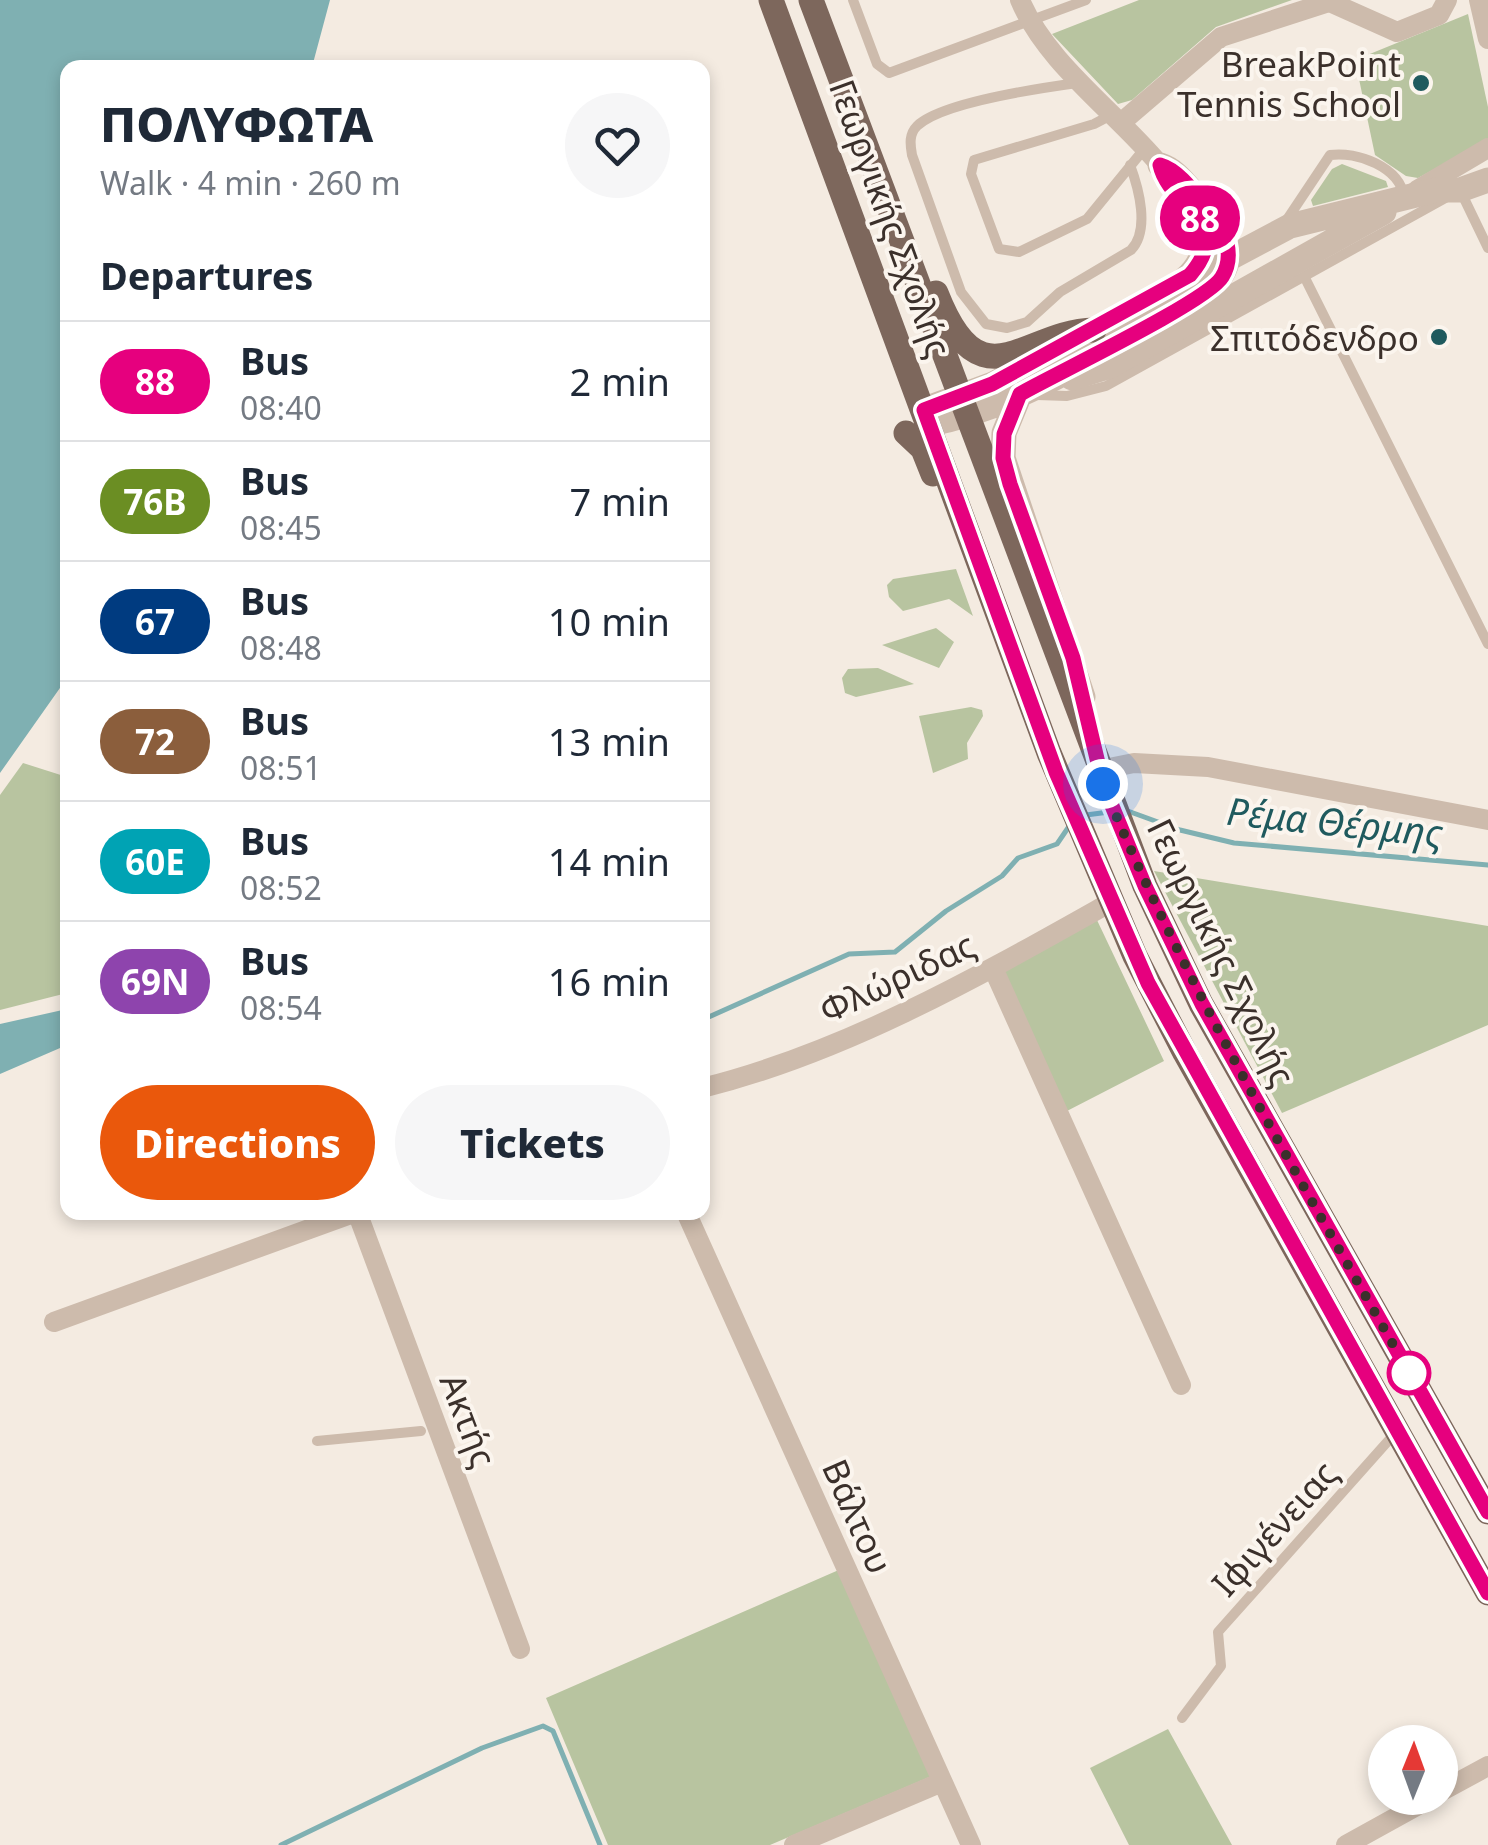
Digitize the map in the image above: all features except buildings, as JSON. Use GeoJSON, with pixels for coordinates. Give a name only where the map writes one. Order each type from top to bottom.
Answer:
{"type":"FeatureCollection","features":[{"type":"Feature","properties":{"kind":"main road","name":"Γεωργικής Σχολής"},"geometry":{"type":"LineString","coordinates":[[770,0],[914,380],[938,414],[1101,777],[1134,861],[1202,1004],[1488,1512]]}},
{"type":"Feature","properties":{"kind":"main road","name":"Γεωργικής Σχολής"},"geometry":{"type":"LineString","coordinates":[[811,0],[845,90],[978,558],[1088,849],[1178,1041],[1488,1594]]}},
{"type":"Feature","properties":{"kind":"main road"},"geometry":{"type":"LineString","coordinates":[[845,90],[883,157],[944,312],[957,334],[976,348],[1001,357],[1019,354],[1077,330],[1094,330]]}},
{"type":"Feature","properties":{"kind":"street"},"geometry":{"type":"LineString","coordinates":[[1020,0],[1039,40],[1119,117],[1153,156],[1167,182],[1198,215],[1205,234],[1199,263],[1181,282]]}},
{"type":"Feature","properties":{"kind":"street"},"geometry":{"type":"LineString","coordinates":[[1119,117],[1182,80],[1221,37],[1238,40],[1332,1],[1397,32],[1439,15],[1446,0]]}},
{"type":"Feature","properties":{"kind":"street"},"geometry":{"type":"LineString","coordinates":[[1479,0],[1488,38]]}},
{"type":"Feature","properties":{"kind":"street"},"geometry":{"type":"LineString","coordinates":[[1404,198],[1488,148]]}},
{"type":"Feature","properties":{"kind":"street"},"geometry":{"type":"LineString","coordinates":[[1153,156],[1173,170],[1213,215],[1236,232],[1278,232]]}},
{"type":"Feature","properties":{"kind":"street"},"geometry":{"type":"LineString","coordinates":[[938,414],[1300,222],[1488,180]]}},
{"type":"Feature","properties":{"kind":"street"},"geometry":{"type":"LineString","coordinates":[[1047,379],[1071,378],[1110,366],[1384,212],[1448,190]]}},
{"type":"Feature","properties":{"kind":"street"},"geometry":{"type":"LineString","coordinates":[[938,414],[1020,394],[1220,282],[1229,260],[1225,238],[1213,215]]}},
{"type":"Feature","properties":{"kind":"street"},"geometry":{"type":"LineString","coordinates":[[1020,394],[1007,422],[1003,458],[1073,658],[1101,777],[1134,762],[1173,763],[1488,820]]}},
{"type":"Feature","properties":{"kind":"street","name":"Φλώριδας"},"geometry":{"type":"LineString","coordinates":[[710,1086],[780,1068],[993,968],[1111,902]]}},
{"type":"Feature","properties":{"kind":"street"},"geometry":{"type":"LineString","coordinates":[[993,968],[1181,1385]]}},
{"type":"Feature","properties":{"kind":"street"},"geometry":{"type":"LineString","coordinates":[[54,1322],[334,1220]]}},
{"type":"Feature","properties":{"kind":"street","name":"Ακτής"},"geometry":{"type":"LineString","coordinates":[[359,1220],[520,1650]]}},
{"type":"Feature","properties":{"kind":"street","name":"Βάλτου"},"geometry":{"type":"LineString","coordinates":[[690,1220],[970,1845]]}},
{"type":"Feature","properties":{"kind":"street"},"geometry":{"type":"LineString","coordinates":[[1458,1782],[1488,1766]]}},
{"type":"Feature","properties":{"kind":"street"},"geometry":{"type":"LineString","coordinates":[[794,1845],[942,1782]]}},
{"type":"Feature","properties":{"kind":"street"},"geometry":{"type":"LineString","coordinates":[[1346,1845],[1400,1815]]}},
{"type":"Feature","properties":{"kind":"lane"},"geometry":{"type":"LineString","coordinates":[[852,0],[877,64],[889,73],[1086,0]]}},
{"type":"Feature","properties":{"kind":"lane"},"geometry":{"type":"LineString","coordinates":[[1084,82],[940,113],[919,124],[911,135],[912,155],[962,292],[979,319],[1002,328],[1027,322],[1060,292],[1131,250],[1138,242],[1141,222],[1130,165]]}},
{"type":"Feature","properties":{"kind":"lane"},"geometry":{"type":"LineString","coordinates":[[1119,117],[983,154],[972,163],[971,174],[999,248],[1014,253],[1087,219],[1130,165],[1153,156]]}},
{"type":"Feature","properties":{"kind":"lane"},"geometry":{"type":"LineString","coordinates":[[1278,232],[1330,155],[1353,154],[1390,172],[1402,185],[1404,198]]}},
{"type":"Feature","properties":{"kind":"lane"},"geometry":{"type":"LineString","coordinates":[[1020,394],[1068,396],[1106,386],[1305,278],[1448,190],[1488,248]]}},
{"type":"Feature","properties":{"kind":"lane"},"geometry":{"type":"LineString","coordinates":[[1305,278],[1488,644]]}},
{"type":"Feature","properties":{"kind":"lane","name":"Ιφιγένειας"},"geometry":{"type":"LineString","coordinates":[[1182,1718],[1220,1666],[1218,1632],[1397,1431]]}},
{"type":"Feature","properties":{"kind":"lane"},"geometry":{"type":"LineString","coordinates":[[317,1441],[421,1432]]}},
{"type":"Feature","properties":{"kind":"green space"},"geometry":{"type":"Polygon","coordinates":[[[1139,0],[1292,0],[1216,27],[1132,100],[1118,104],[1052,34],[1139,0]]]}},
{"type":"Feature","properties":{"kind":"green space","name":"BreakPoint Tennis School"},"geometry":{"type":"Polygon","coordinates":[[[1468,14],[1488,107],[1488,140],[1418,178],[1406,176],[1375,155],[1355,60],[1468,14]]]}},
{"type":"Feature","properties":{"kind":"green space"},"geometry":{"type":"Polygon","coordinates":[[[1342,164],[1386,181],[1388,187],[1313,206],[1311,200],[1332,169],[1342,164]]]}},
{"type":"Feature","properties":{"kind":"green space"},"geometry":{"type":"Polygon","coordinates":[[[956,569],[973,616],[949,599],[903,611],[889,597],[887,585],[893,579],[956,569]]]}},
{"type":"Feature","properties":{"kind":"green space"},"geometry":{"type":"Polygon","coordinates":[[[936,628],[954,642],[939,668],[882,645],[936,628]]]}},
{"type":"Feature","properties":{"kind":"green space"},"geometry":{"type":"Polygon","coordinates":[[[878,668],[914,684],[856,697],[845,693],[842,678],[848,669],[878,668]]]}},
{"type":"Feature","properties":{"kind":"green space"},"geometry":{"type":"Polygon","coordinates":[[[971,707],[982,710],[983,716],[967,743],[968,759],[933,773],[919,716],[971,707]]]}},
{"type":"Feature","properties":{"kind":"green space"},"geometry":{"type":"Polygon","coordinates":[[[23,763],[60,775],[60,995],[0,1010],[0,795],[23,763]]]}},
{"type":"Feature","properties":{"kind":"green space"},"geometry":{"type":"Polygon","coordinates":[[[1154,871],[1488,926],[1488,1025],[1282,1113],[1154,871]]]}},
{"type":"Feature","properties":{"kind":"green space"},"geometry":{"type":"Polygon","coordinates":[[[1096,918],[1164,1061],[1065,1112],[999,971],[1096,918]]]}},
{"type":"Feature","properties":{"kind":"green space"},"geometry":{"type":"Polygon","coordinates":[[[841,1569],[932,1776],[770,1845],[608,1845],[546,1698],[841,1569]]]}},
{"type":"Feature","properties":{"kind":"green space"},"geometry":{"type":"Polygon","coordinates":[[[1168,1729],[1232,1845],[1129,1845],[1090,1768],[1168,1729]]]}},
{"type":"Feature","properties":{"kind":"water"},"geometry":{"type":"Polygon","coordinates":[[[0,0],[330,0],[314,60],[60,60],[60,688],[0,773],[0,0]]]}},
{"type":"Feature","properties":{"kind":"water"},"geometry":{"type":"Polygon","coordinates":[[[60,1011],[60,1048],[0,1074],[0,1024],[60,1011]]]}},
{"type":"Feature","properties":{"kind":"waterway","name":"Ρέμα Θέρμης"},"geometry":{"type":"LineString","coordinates":[[1125,810],[1180,830],[1234,843],[1488,865]]}},
{"type":"Feature","properties":{"kind":"waterway","name":"Ρέμα Θέρμης"},"geometry":{"type":"LineString","coordinates":[[1086,815],[1109,812]]}},
{"type":"Feature","properties":{"kind":"waterway","name":"Ρέμα Θέρμης"},"geometry":{"type":"LineString","coordinates":[[710,1016],[849,954],[895,952],[946,911],[1002,876],[1018,858],[1057,844],[1072,822]]}},
{"type":"Feature","properties":{"kind":"waterway"},"geometry":{"type":"LineString","coordinates":[[281,1845],[482,1748],[543,1726],[553,1731],[600,1845]]}},
{"type":"Feature","properties":{"kind":"bus line","name":"88"},"geometry":{"type":"LineString","coordinates":[[1488,1512],[1216,1032],[1145,886],[1103,784],[1073,658],[1003,458],[1007,422],[1020,394],[1196,299],[1220,282],[1229,255],[1222,228],[1173,170],[1160,165],[1167,182],[1202,220],[1204,251],[1190,275],[981,390],[924,410],[1056,772],[1148,983],[1488,1593]]}},
{"type":"Feature","properties":{"kind":"place","name":"BreakPoint Tennis School"},"geometry":{"type":"Point","coordinates":[1421,83]}},
{"type":"Feature","properties":{"kind":"place","name":"Σπιτόδενδρο"},"geometry":{"type":"Point","coordinates":[1439,337]}},
{"type":"Feature","properties":{"kind":"route"},"geometry":{"type":"LineString","coordinates":[[1103,784],[1145,886],[1202,1004],[1413,1380],[1409,1373]]}}]}
